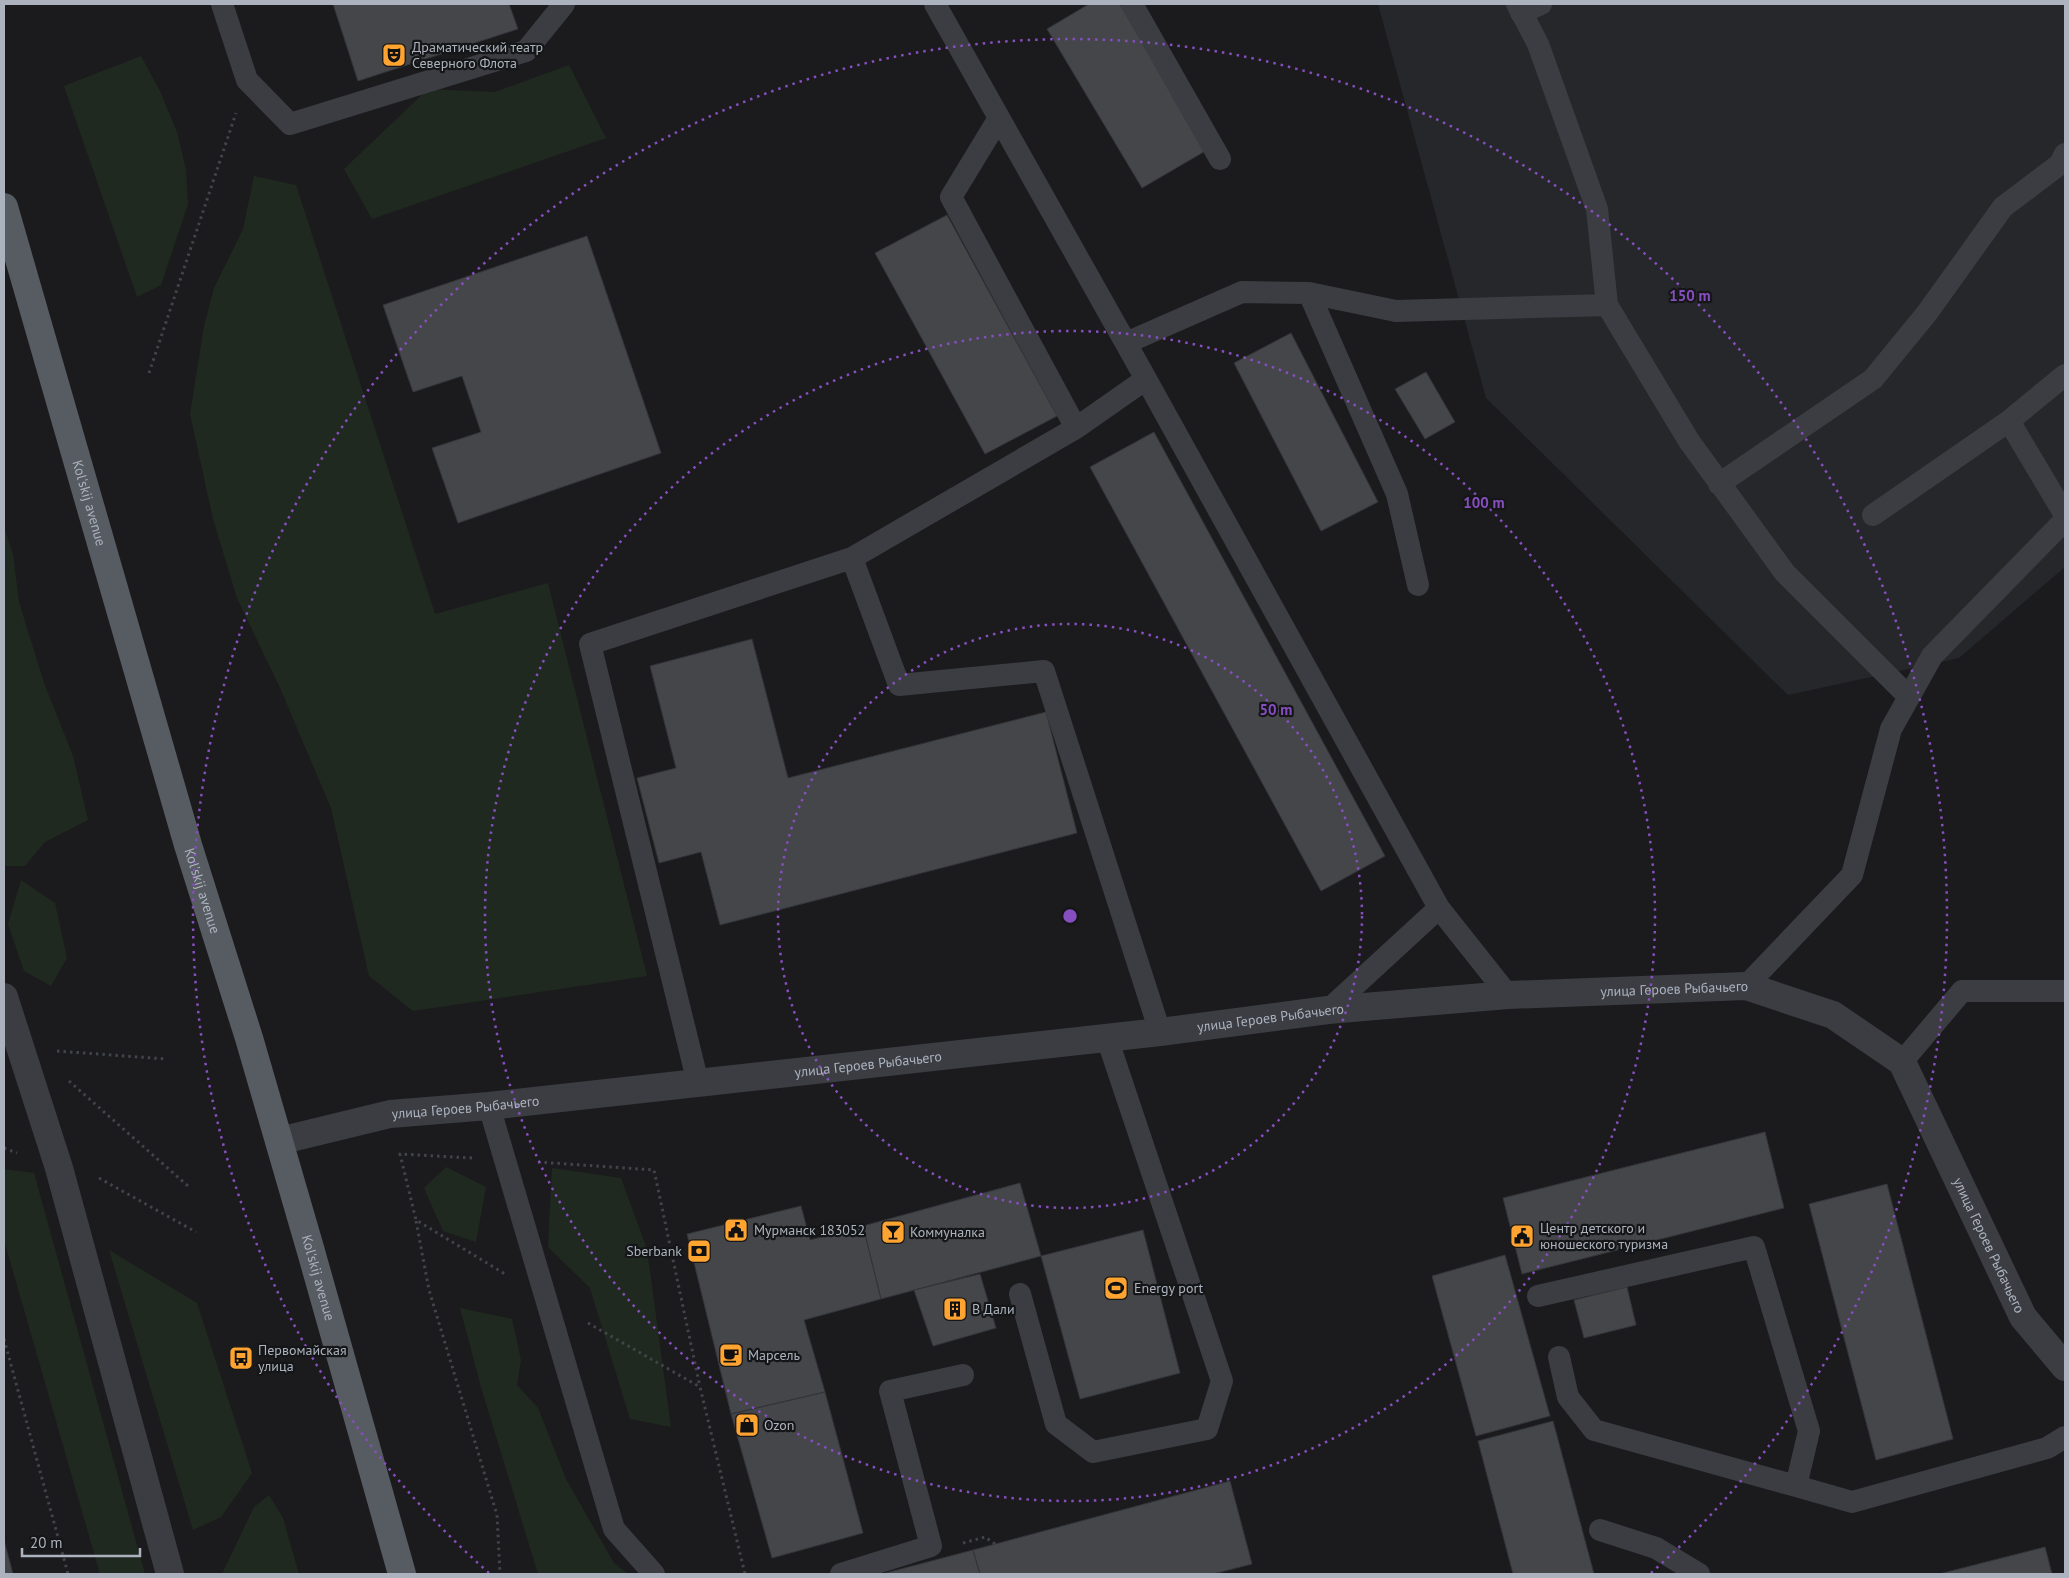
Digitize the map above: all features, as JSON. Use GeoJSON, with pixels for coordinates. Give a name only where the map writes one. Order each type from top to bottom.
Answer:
{"type":"FeatureCollection","features":[{"type":"Feature","properties":{"kind":"main road","name":"Kol'skij avenue"},"geometry":{"type":"LineString","coordinates":[[4,207],[188,845],[279,1141],[402,1574]]}},
{"type":"Feature","properties":{"kind":"street","name":"улица Героев Рыбачьего"},"geometry":{"type":"LineString","coordinates":[[279,1141],[390,1114],[489,1106],[1106,1038],[1328,1010],[1508,995],[1746,986],[1833,1015],[1902,1062],[2023,1317],[2065,1367]]}},
{"type":"Feature","properties":{"kind":"street"},"geometry":{"type":"LineString","coordinates":[[4,997],[10,1037],[59,1168],[170,1574]]}},
{"type":"Feature","properties":{"kind":"lane"},"geometry":{"type":"LineString","coordinates":[[222,4],[247,80],[290,124],[526,50],[564,4]]}},
{"type":"Feature","properties":{"kind":"lane"},"geometry":{"type":"LineString","coordinates":[[935,4],[1126,343],[1438,908],[1508,995]]}},
{"type":"Feature","properties":{"kind":"lane"},"geometry":{"type":"LineString","coordinates":[[1132,4],[1220,159]]}},
{"type":"Feature","properties":{"kind":"lane"},"geometry":{"type":"LineString","coordinates":[[1526,7],[1597,209],[1607,305],[1689,441],[1718,484],[1785,573],[1909,697]]}},
{"type":"Feature","properties":{"kind":"lane"},"geometry":{"type":"LineString","coordinates":[[999,118],[951,197],[1076,428]]}},
{"type":"Feature","properties":{"kind":"lane"},"geometry":{"type":"LineString","coordinates":[[1718,484],[1873,379],[1927,313],[2003,207],[2060,164],[2065,154]]}},
{"type":"Feature","properties":{"kind":"lane"},"geometry":{"type":"LineString","coordinates":[[1126,343],[1242,292],[1309,293],[1396,311],[1607,305]]}},
{"type":"Feature","properties":{"kind":"lane"},"geometry":{"type":"LineString","coordinates":[[1309,293],[1397,494],[1418,585]]}},
{"type":"Feature","properties":{"kind":"lane"},"geometry":{"type":"LineString","coordinates":[[1873,515],[2009,421],[2065,374]]}},
{"type":"Feature","properties":{"kind":"lane"},"geometry":{"type":"LineString","coordinates":[[698,1083],[590,644],[852,558],[1076,428],[1146,379]]}},
{"type":"Feature","properties":{"kind":"lane"},"geometry":{"type":"LineString","coordinates":[[2009,421],[2065,515]]}},
{"type":"Feature","properties":{"kind":"lane"},"geometry":{"type":"LineString","coordinates":[[1746,986],[1852,875],[1891,729],[1932,656],[2065,520]]}},
{"type":"Feature","properties":{"kind":"lane"},"geometry":{"type":"LineString","coordinates":[[852,558],[899,684],[1044,671],[1160,1032]]}},
{"type":"Feature","properties":{"kind":"lane"},"geometry":{"type":"LineString","coordinates":[[1328,1010],[1438,908]]}},
{"type":"Feature","properties":{"kind":"lane"},"geometry":{"type":"LineString","coordinates":[[1902,1062],[1962,990],[2065,991]]}},
{"type":"Feature","properties":{"kind":"lane"},"geometry":{"type":"LineString","coordinates":[[1020,1294],[1056,1424],[1093,1452],[1207,1429],[1222,1381],[1106,1038]]}},
{"type":"Feature","properties":{"kind":"lane"},"geometry":{"type":"LineString","coordinates":[[489,1106],[614,1529],[654,1574]]}},
{"type":"Feature","properties":{"kind":"lane"},"geometry":{"type":"LineString","coordinates":[[1538,1296],[1754,1247],[1809,1431],[1796,1486]]}},
{"type":"Feature","properties":{"kind":"lane"},"geometry":{"type":"LineString","coordinates":[[1559,1357],[1568,1398],[1594,1430],[1852,1502],[2047,1448],[2065,1437]]}},
{"type":"Feature","properties":{"kind":"lane"},"geometry":{"type":"LineString","coordinates":[[841,1574],[931,1546],[890,1391],[963,1375]]}},
{"type":"Feature","properties":{"kind":"lane"},"geometry":{"type":"LineString","coordinates":[[1600,1530],[1656,1548],[1699,1574]]}},
{"type":"Feature","properties":{"kind":"path"},"geometry":{"type":"LineString","coordinates":[[149,373],[247,80]]}},
{"type":"Feature","properties":{"kind":"path"},"geometry":{"type":"LineString","coordinates":[[57,1058],[55,1051],[166,1060]]}},
{"type":"Feature","properties":{"kind":"path"},"geometry":{"type":"LineString","coordinates":[[67,1080],[188,1186]]}},
{"type":"Feature","properties":{"kind":"path"},"geometry":{"type":"LineString","coordinates":[[400,1154],[654,1170],[700,1387]]}},
{"type":"Feature","properties":{"kind":"path"},"geometry":{"type":"LineString","coordinates":[[416,1220],[429,1290],[497,1515],[500,1574]]}},
{"type":"Feature","properties":{"kind":"path"},"geometry":{"type":"LineString","coordinates":[[4,1339],[68,1574]]}},
{"type":"Feature","properties":{"kind":"shaded area"},"geometry":{"type":"Polygon","coordinates":[[[1378,4],[2065,4],[2065,567],[1959,658],[1788,695],[1486,398],[1378,4]]]}},
{"type":"Feature","properties":{"kind":"shaded area"},"geometry":{"type":"Polygon","coordinates":[[[141,56],[160,91],[177,132],[186,170],[188,204],[161,285],[137,297],[64,86],[141,56]]]}},
{"type":"Feature","properties":{"kind":"shaded area"},"geometry":{"type":"Polygon","coordinates":[[[569,65],[606,138],[372,219],[344,169],[428,89],[495,92],[569,65]]]}},
{"type":"Feature","properties":{"kind":"shaded area"},"geometry":{"type":"Polygon","coordinates":[[[254,176],[296,185],[435,614],[548,583],[647,976],[413,1011],[369,976],[331,808],[280,688],[237,598],[213,519],[190,414],[204,326],[214,288],[243,229],[254,176]]]}},
{"type":"Feature","properties":{"kind":"shaded area"},"geometry":{"type":"Polygon","coordinates":[[[4,527],[13,554],[19,602],[44,683],[73,756],[88,820],[45,842],[25,866],[4,866],[4,527]]]}},
{"type":"Feature","properties":{"kind":"shaded area"},"geometry":{"type":"Polygon","coordinates":[[[21,880],[55,903],[67,958],[51,986],[24,971],[8,924],[21,880]]]}},
{"type":"Feature","properties":{"kind":"shaded area"},"geometry":{"type":"Polygon","coordinates":[[[446,1167],[486,1187],[476,1242],[443,1231],[424,1188],[446,1167]]]}},
{"type":"Feature","properties":{"kind":"shaded area"},"geometry":{"type":"Polygon","coordinates":[[[552,1168],[621,1178],[647,1249],[671,1427],[630,1419],[590,1288],[548,1247],[552,1168]]]}},
{"type":"Feature","properties":{"kind":"shaded area"},"geometry":{"type":"Polygon","coordinates":[[[4,1169],[34,1173],[145,1574],[100,1574],[4,1240],[4,1169]]]}},
{"type":"Feature","properties":{"kind":"shaded area"},"geometry":{"type":"Polygon","coordinates":[[[109,1250],[197,1303],[252,1473],[221,1517],[193,1530],[109,1250]]]}},
{"type":"Feature","properties":{"kind":"shaded area"},"geometry":{"type":"Polygon","coordinates":[[[460,1308],[512,1319],[521,1360],[517,1385],[538,1408],[566,1479],[614,1563],[628,1574],[538,1574],[481,1387],[460,1308]]]}},
{"type":"Feature","properties":{"kind":"shaded area"},"geometry":{"type":"Polygon","coordinates":[[[269,1495],[283,1518],[299,1574],[222,1574],[254,1507],[269,1495]]]}},
{"type":"Feature","properties":{"kind":"building","name":"Драматический театр Северного Флота"},"geometry":{"type":"Polygon","coordinates":[[[333,4],[509,4],[518,29],[358,81],[333,4]]]}},
{"type":"Feature","properties":{"kind":"building"},"geometry":{"type":"Polygon","coordinates":[[[1089,4],[1120,4],[1207,150],[1142,188],[1047,29],[1089,4]]]}},
{"type":"Feature","properties":{"kind":"building"},"geometry":{"type":"Polygon","coordinates":[[[947,215],[1057,416],[985,454],[875,253],[947,215]]]}},
{"type":"Feature","properties":{"kind":"building"},"geometry":{"type":"Polygon","coordinates":[[[587,236],[661,453],[458,523],[432,448],[481,432],[462,376],[413,392],[383,305],[587,236]]]}},
{"type":"Feature","properties":{"kind":"building"},"geometry":{"type":"Polygon","coordinates":[[[1291,333],[1378,502],[1321,531],[1234,363],[1291,333]]]}},
{"type":"Feature","properties":{"kind":"building"},"geometry":{"type":"Polygon","coordinates":[[[1426,372],[1455,422],[1425,439],[1395,389],[1426,372]]]}},
{"type":"Feature","properties":{"kind":"building"},"geometry":{"type":"Polygon","coordinates":[[[1154,432],[1385,856],[1321,891],[1090,467],[1154,432]]]}},
{"type":"Feature","properties":{"kind":"building"},"geometry":{"type":"Polygon","coordinates":[[[752,639],[788,778],[1046,712],[1077,833],[720,925],[701,852],[659,863],[637,778],[676,768],[650,666],[752,639]]]}},
{"type":"Feature","properties":{"kind":"building"},"geometry":{"type":"Polygon","coordinates":[[[1765,1132],[1784,1208],[1522,1274],[1503,1198],[1765,1132]]]}},
{"type":"Feature","properties":{"kind":"building"},"geometry":{"type":"Polygon","coordinates":[[[1020,1183],[1041,1256],[881,1299],[863,1226],[1020,1183]]]}},
{"type":"Feature","properties":{"kind":"building"},"geometry":{"type":"Polygon","coordinates":[[[1887,1184],[1953,1439],[1876,1460],[1809,1204],[1887,1184]]]}},
{"type":"Feature","properties":{"kind":"building"},"geometry":{"type":"Polygon","coordinates":[[[801,1206],[810,1240],[863,1226],[881,1299],[804,1320],[825,1392],[731,1414],[687,1234],[801,1206]]]}},
{"type":"Feature","properties":{"kind":"building"},"geometry":{"type":"Polygon","coordinates":[[[1143,1230],[1180,1373],[1080,1399],[1041,1256],[1143,1230]]]}},
{"type":"Feature","properties":{"kind":"building"},"geometry":{"type":"Polygon","coordinates":[[[1505,1255],[1550,1416],[1476,1436],[1432,1276],[1505,1255]]]}},
{"type":"Feature","properties":{"kind":"building","name":"В Дали"},"geometry":{"type":"Polygon","coordinates":[[[980,1274],[996,1328],[933,1346],[914,1290],[980,1274]]]}},
{"type":"Feature","properties":{"kind":"building"},"geometry":{"type":"Polygon","coordinates":[[[1627,1287],[1636,1325],[1584,1338],[1574,1300],[1627,1287]]]}},
{"type":"Feature","properties":{"kind":"building"},"geometry":{"type":"Polygon","coordinates":[[[825,1392],[863,1533],[772,1558],[731,1414],[825,1392]]]}},
{"type":"Feature","properties":{"kind":"building"},"geometry":{"type":"Polygon","coordinates":[[[1553,1421],[1594,1574],[1513,1574],[1478,1441],[1553,1421]]]}},
{"type":"Feature","properties":{"kind":"building"},"geometry":{"type":"Polygon","coordinates":[[[1230,1481],[1252,1564],[1213,1574],[980,1574],[973,1550],[1230,1481]]]}},
{"type":"Feature","properties":{"kind":"building"},"geometry":{"type":"Polygon","coordinates":[[[4,1540],[13,1574],[4,1574],[4,1540]]]}},
{"type":"Feature","properties":{"kind":"building"},"geometry":{"type":"Polygon","coordinates":[[[2045,1547],[2052,1574],[1939,1574],[2045,1547]]]}},
{"type":"Feature","properties":{"kind":"building"},"geometry":{"type":"Polygon","coordinates":[[[973,1550],[980,1574],[882,1574],[973,1550]]]}},
{"type":"Feature","properties":{"kind":"place","name":"Драматический театр Северного Флота"},"geometry":{"type":"Point","coordinates":[394,55]}},
{"type":"Feature","properties":{"kind":"place","name":"Мурманск 183052"},"geometry":{"type":"Point","coordinates":[736,1230]}},
{"type":"Feature","properties":{"kind":"place","name":"Коммуналка"},"geometry":{"type":"Point","coordinates":[893,1232]}},
{"type":"Feature","properties":{"kind":"place","name":"Центр детского и юношеского туризма"},"geometry":{"type":"Point","coordinates":[1522,1236]}},
{"type":"Feature","properties":{"kind":"place","name":"Sberbank"},"geometry":{"type":"Point","coordinates":[699,1251]}},
{"type":"Feature","properties":{"kind":"place","name":"Energy port"},"geometry":{"type":"Point","coordinates":[1116,1288]}},
{"type":"Feature","properties":{"kind":"place","name":"В Дали"},"geometry":{"type":"Point","coordinates":[955,1309]}},
{"type":"Feature","properties":{"kind":"place","name":"Марсель"},"geometry":{"type":"Point","coordinates":[731,1355]}},
{"type":"Feature","properties":{"kind":"place","name":"Первомайская улица"},"geometry":{"type":"Point","coordinates":[241,1358]}},
{"type":"Feature","properties":{"kind":"place","name":"Ozon"},"geometry":{"type":"Point","coordinates":[747,1425]}}]}
